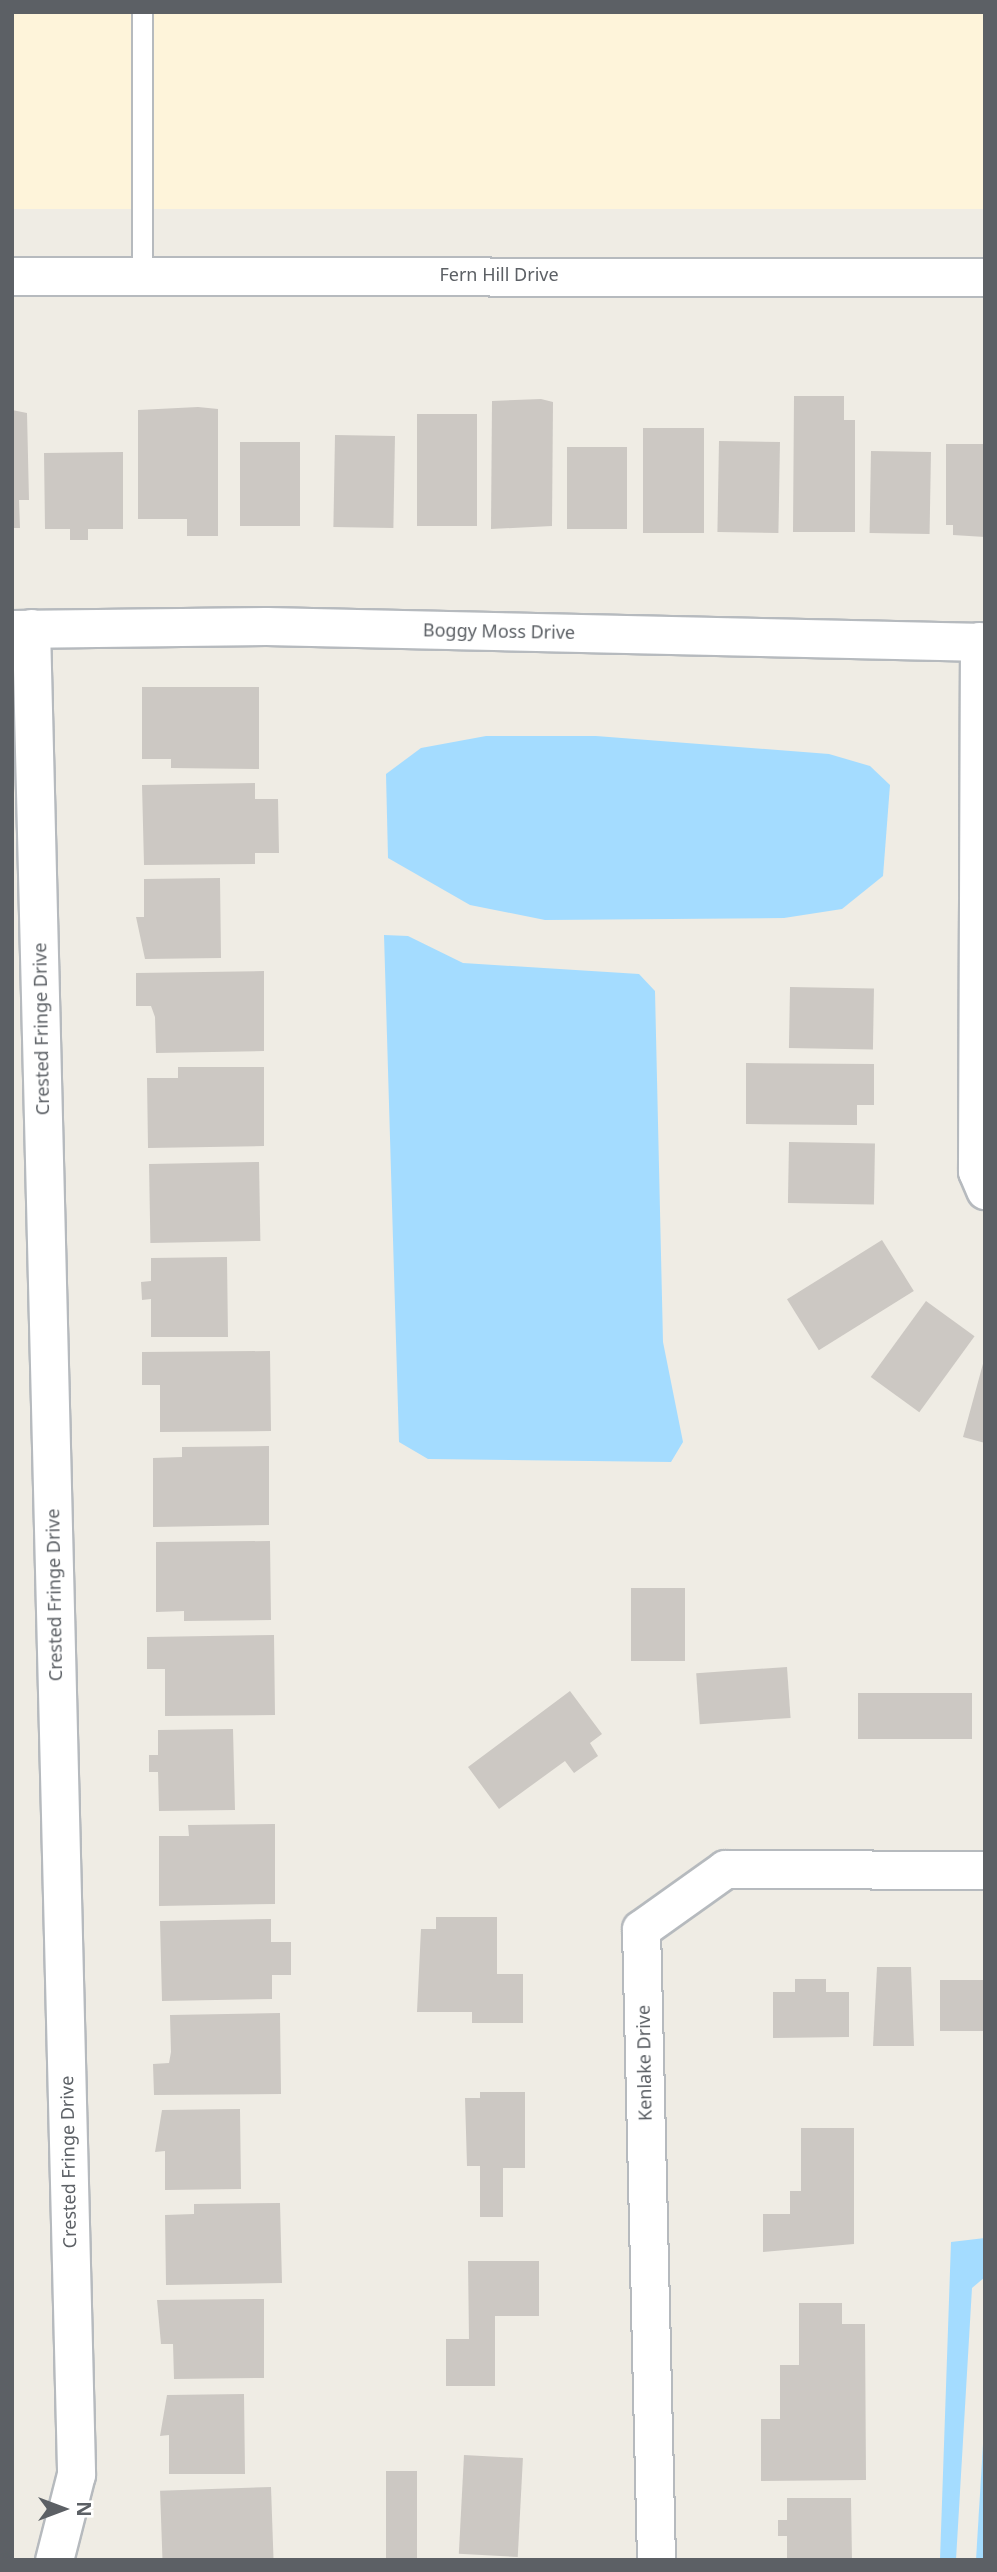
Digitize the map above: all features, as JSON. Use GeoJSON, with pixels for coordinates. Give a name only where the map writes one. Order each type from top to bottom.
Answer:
{"type":"FeatureCollection","features":[{"type":"Feature","properties":{"kind":"street","name":"Fern Hill Drive"},"geometry":{"type":"LineString","coordinates":[[12,276],[985,277]]}},
{"type":"Feature","properties":{"kind":"street","name":"Boggy Moss Drive"},"geometry":{"type":"LineString","coordinates":[[22,629],[267,626],[982,641]]}},
{"type":"Feature","properties":{"kind":"street","name":"Crested Fringe Drive"},"geometry":{"type":"LineString","coordinates":[[22,629],[76,2474],[54,2560]]}},
{"type":"Feature","properties":{"kind":"street"},"geometry":{"type":"LineString","coordinates":[[982,641],[977,1171],[985,1190]]}},
{"type":"Feature","properties":{"kind":"street","name":"Kenlake Drive"},"geometry":{"type":"LineString","coordinates":[[656,2560],[641,1929],[724,1869],[985,1870]]}},
{"type":"Feature","properties":{"kind":"lane"},"geometry":{"type":"LineString","coordinates":[[142,12],[142,276]]}},
{"type":"Feature","properties":{"kind":"shaded area"},"geometry":{"type":"Polygon","coordinates":[[[12,12],[985,12],[985,209],[12,209],[12,12]]]}},
{"type":"Feature","properties":{"kind":"water"},"geometry":{"type":"Polygon","coordinates":[[[486,736],[596,736],[829,754],[870,766],[890,785],[883,876],[842,909],[784,918],[545,920],[470,905],[388,858],[386,774],[421,748],[486,736]]]}},
{"type":"Feature","properties":{"kind":"water"},"geometry":{"type":"Polygon","coordinates":[[[384,935],[408,936],[463,963],[639,974],[655,991],[663,1342],[683,1442],[671,1462],[428,1459],[399,1442],[384,935]]]}},
{"type":"Feature","properties":{"kind":"water"},"geometry":{"type":"Polygon","coordinates":[[[985,2238],[985,2277],[972,2288],[956,2560],[940,2560],[951,2242],[985,2238]]]}},
{"type":"Feature","properties":{"kind":"water"},"geometry":{"type":"Polygon","coordinates":[[[985,2411],[985,2560],[976,2560],[985,2411]]]}},
{"type":"Feature","properties":{"kind":"building"},"geometry":{"type":"Polygon","coordinates":[[[794,396],[844,396],[844,420],[855,420],[855,532],[793,532],[794,396]]]}},
{"type":"Feature","properties":{"kind":"building"},"geometry":{"type":"Polygon","coordinates":[[[541,399],[553,402],[552,526],[491,529],[492,401],[541,399]]]}},
{"type":"Feature","properties":{"kind":"building"},"geometry":{"type":"Polygon","coordinates":[[[198,407],[218,409],[218,536],[187,536],[187,519],[138,519],[138,410],[198,407]]]}},
{"type":"Feature","properties":{"kind":"building"},"geometry":{"type":"Polygon","coordinates":[[[12,410],[27,413],[29,500],[19,500],[20,528],[12,528],[12,410]]]}},
{"type":"Feature","properties":{"kind":"building"},"geometry":{"type":"Polygon","coordinates":[[[417,414],[477,414],[477,526],[417,526],[417,414]]]}},
{"type":"Feature","properties":{"kind":"building"},"geometry":{"type":"Polygon","coordinates":[[[643,428],[704,428],[704,533],[643,533],[643,428]]]}},
{"type":"Feature","properties":{"kind":"building"},"geometry":{"type":"Polygon","coordinates":[[[335,435],[395,436],[393,528],[333,527],[335,435]]]}},
{"type":"Feature","properties":{"kind":"building"},"geometry":{"type":"Polygon","coordinates":[[[719,441],[780,442],[778,533],[717,532],[719,441]]]}},
{"type":"Feature","properties":{"kind":"building"},"geometry":{"type":"Polygon","coordinates":[[[240,442],[300,442],[300,526],[240,526],[240,442]]]}},
{"type":"Feature","properties":{"kind":"building"},"geometry":{"type":"Polygon","coordinates":[[[946,444],[985,444],[985,537],[953,535],[953,525],[946,525],[946,444]]]}},
{"type":"Feature","properties":{"kind":"building"},"geometry":{"type":"Polygon","coordinates":[[[567,447],[627,447],[627,529],[567,529],[567,447]]]}},
{"type":"Feature","properties":{"kind":"building"},"geometry":{"type":"Polygon","coordinates":[[[871,451],[931,452],[930,534],[870,533],[871,451]]]}},
{"type":"Feature","properties":{"kind":"building"},"geometry":{"type":"Polygon","coordinates":[[[123,452],[123,529],[88,529],[88,540],[70,540],[70,529],[45,529],[44,453],[123,452]]]}},
{"type":"Feature","properties":{"kind":"building"},"geometry":{"type":"Polygon","coordinates":[[[142,687],[259,687],[259,769],[171,768],[171,759],[142,759],[142,687]]]}},
{"type":"Feature","properties":{"kind":"building"},"geometry":{"type":"Polygon","coordinates":[[[255,783],[255,799],[278,799],[279,853],[255,853],[255,864],[144,865],[142,785],[255,783]]]}},
{"type":"Feature","properties":{"kind":"building"},"geometry":{"type":"Polygon","coordinates":[[[220,878],[221,958],[145,959],[136,917],[144,917],[144,879],[220,878]]]}},
{"type":"Feature","properties":{"kind":"building"},"geometry":{"type":"Polygon","coordinates":[[[264,971],[264,1051],[156,1053],[155,1017],[151,1006],[136,1006],[136,973],[264,971]]]}},
{"type":"Feature","properties":{"kind":"building"},"geometry":{"type":"Polygon","coordinates":[[[790,987],[874,988],[873,1049],[789,1048],[790,987]]]}},
{"type":"Feature","properties":{"kind":"building"},"geometry":{"type":"Polygon","coordinates":[[[746,1063],[874,1064],[874,1105],[857,1105],[857,1125],[746,1124],[746,1063]]]}},
{"type":"Feature","properties":{"kind":"building"},"geometry":{"type":"Polygon","coordinates":[[[178,1067],[264,1067],[264,1146],[148,1148],[147,1078],[178,1078],[178,1067]]]}},
{"type":"Feature","properties":{"kind":"building"},"geometry":{"type":"Polygon","coordinates":[[[789,1142],[875,1144],[874,1204],[788,1203],[789,1142]]]}},
{"type":"Feature","properties":{"kind":"building"},"geometry":{"type":"Polygon","coordinates":[[[259,1162],[260,1241],[150,1243],[149,1164],[259,1162]]]}},
{"type":"Feature","properties":{"kind":"building"},"geometry":{"type":"Polygon","coordinates":[[[882,1240],[914,1291],[819,1350],[787,1299],[882,1240]]]}},
{"type":"Feature","properties":{"kind":"building"},"geometry":{"type":"Polygon","coordinates":[[[227,1257],[228,1337],[151,1337],[151,1299],[142,1300],[141,1282],[151,1281],[151,1258],[227,1257]]]}},
{"type":"Feature","properties":{"kind":"building"},"geometry":{"type":"Polygon","coordinates":[[[926,1301],[975,1336],[919,1412],[871,1377],[926,1301]]]}},
{"type":"Feature","properties":{"kind":"building"},"geometry":{"type":"Polygon","coordinates":[[[270,1351],[271,1431],[160,1432],[160,1385],[142,1385],[142,1352],[270,1351]]]}},
{"type":"Feature","properties":{"kind":"building"},"geometry":{"type":"Polygon","coordinates":[[[985,1360],[985,1443],[963,1437],[985,1360]]]}},
{"type":"Feature","properties":{"kind":"building"},"geometry":{"type":"Polygon","coordinates":[[[269,1446],[269,1525],[153,1527],[153,1458],[182,1457],[182,1447],[269,1446]]]}},
{"type":"Feature","properties":{"kind":"building"},"geometry":{"type":"Polygon","coordinates":[[[270,1541],[271,1620],[184,1621],[184,1611],[156,1612],[156,1542],[270,1541]]]}},
{"type":"Feature","properties":{"kind":"building"},"geometry":{"type":"Polygon","coordinates":[[[631,1588],[685,1588],[685,1661],[631,1661],[631,1588]]]}},
{"type":"Feature","properties":{"kind":"building"},"geometry":{"type":"Polygon","coordinates":[[[274,1635],[275,1715],[165,1716],[165,1669],[147,1669],[147,1637],[274,1635]]]}},
{"type":"Feature","properties":{"kind":"building"},"geometry":{"type":"Polygon","coordinates":[[[787,1667],[791,1718],[700,1724],[696,1673],[787,1667]]]}},
{"type":"Feature","properties":{"kind":"building"},"geometry":{"type":"Polygon","coordinates":[[[570,1691],[602,1734],[590,1743],[598,1756],[574,1773],[565,1761],[499,1809],[468,1767],[570,1691]]]}},
{"type":"Feature","properties":{"kind":"building"},"geometry":{"type":"Polygon","coordinates":[[[858,1693],[972,1693],[972,1739],[858,1739],[858,1693]]]}},
{"type":"Feature","properties":{"kind":"building"},"geometry":{"type":"Polygon","coordinates":[[[233,1729],[235,1810],[159,1811],[158,1772],[149,1772],[149,1755],[158,1755],[158,1730],[233,1729]]]}},
{"type":"Feature","properties":{"kind":"building"},"geometry":{"type":"Polygon","coordinates":[[[275,1824],[275,1904],[159,1906],[159,1836],[189,1836],[188,1825],[275,1824]]]}},
{"type":"Feature","properties":{"kind":"building"},"geometry":{"type":"Polygon","coordinates":[[[436,1917],[497,1917],[497,1974],[523,1974],[523,2023],[472,2023],[472,2012],[417,2012],[421,1929],[436,1929],[436,1917]]]}},
{"type":"Feature","properties":{"kind":"building"},"geometry":{"type":"Polygon","coordinates":[[[271,1919],[271,1942],[291,1942],[291,1975],[272,1975],[272,1999],[162,2001],[160,1921],[271,1919]]]}},
{"type":"Feature","properties":{"kind":"building"},"geometry":{"type":"Polygon","coordinates":[[[877,1967],[911,1967],[914,2046],[873,2046],[877,1967]]]}},
{"type":"Feature","properties":{"kind":"building"},"geometry":{"type":"Polygon","coordinates":[[[795,1979],[826,1979],[826,1992],[849,1992],[849,2037],[773,2038],[773,1992],[795,1992],[795,1979]]]}},
{"type":"Feature","properties":{"kind":"building"},"geometry":{"type":"Polygon","coordinates":[[[940,1980],[985,1980],[985,2031],[940,2031],[940,1980]]]}},
{"type":"Feature","properties":{"kind":"building"},"geometry":{"type":"Polygon","coordinates":[[[280,2013],[281,2094],[154,2095],[153,2064],[169,2063],[170,2015],[280,2013]]]}},
{"type":"Feature","properties":{"kind":"building"},"geometry":{"type":"Polygon","coordinates":[[[480,2092],[525,2092],[525,2168],[503,2168],[503,2217],[480,2217],[480,2166],[467,2166],[465,2098],[480,2098],[480,2092]]]}},
{"type":"Feature","properties":{"kind":"building"},"geometry":{"type":"Polygon","coordinates":[[[240,2109],[241,2189],[165,2190],[165,2151],[155,2152],[162,2110],[240,2109]]]}},
{"type":"Feature","properties":{"kind":"building"},"geometry":{"type":"Polygon","coordinates":[[[801,2128],[854,2128],[854,2244],[763,2252],[763,2214],[790,2214],[790,2191],[801,2191],[801,2128]]]}},
{"type":"Feature","properties":{"kind":"building"},"geometry":{"type":"Polygon","coordinates":[[[280,2203],[282,2283],[166,2285],[165,2215],[194,2214],[194,2204],[280,2203]]]}},
{"type":"Feature","properties":{"kind":"building"},"geometry":{"type":"Polygon","coordinates":[[[468,2261],[539,2261],[539,2316],[495,2316],[495,2386],[446,2386],[446,2339],[469,2339],[468,2261]]]}},
{"type":"Feature","properties":{"kind":"building"},"geometry":{"type":"Polygon","coordinates":[[[264,2299],[264,2378],[174,2379],[173,2344],[161,2344],[157,2300],[264,2299]]]}},
{"type":"Feature","properties":{"kind":"building"},"geometry":{"type":"Polygon","coordinates":[[[799,2303],[842,2303],[842,2324],[865,2324],[866,2480],[761,2481],[761,2419],[780,2419],[780,2365],[799,2365],[799,2303]]]}},
{"type":"Feature","properties":{"kind":"building"},"geometry":{"type":"Polygon","coordinates":[[[244,2394],[245,2474],[169,2474],[169,2435],[160,2436],[167,2395],[244,2394]]]}},
{"type":"Feature","properties":{"kind":"building"},"geometry":{"type":"Polygon","coordinates":[[[464,2455],[523,2458],[518,2557],[459,2554],[464,2455]]]}},
{"type":"Feature","properties":{"kind":"building"},"geometry":{"type":"Polygon","coordinates":[[[386,2471],[417,2471],[417,2560],[386,2560],[386,2471]]]}},
{"type":"Feature","properties":{"kind":"building"},"geometry":{"type":"Polygon","coordinates":[[[271,2487],[274,2560],[162,2560],[160,2491],[271,2487]]]}},
{"type":"Feature","properties":{"kind":"building"},"geometry":{"type":"Polygon","coordinates":[[[787,2498],[851,2498],[852,2560],[787,2560],[787,2536],[778,2536],[778,2520],[787,2520],[787,2498]]]}}]}
